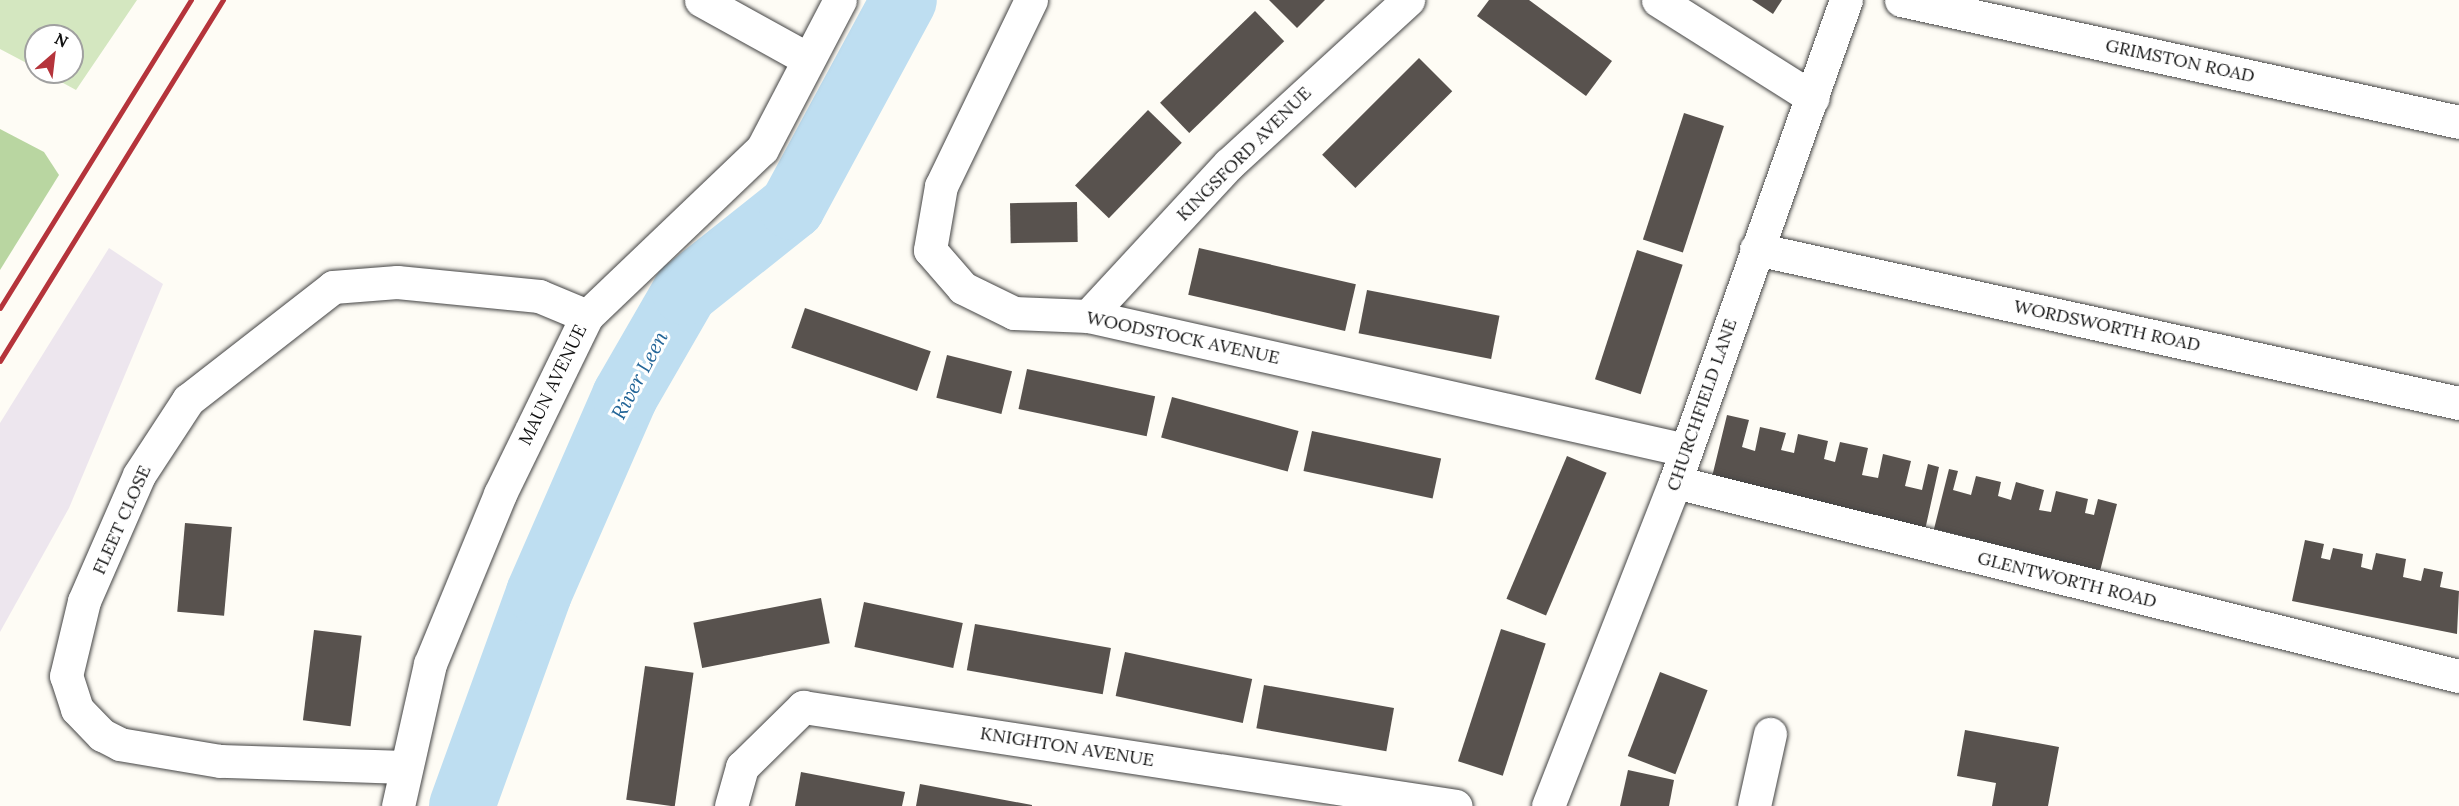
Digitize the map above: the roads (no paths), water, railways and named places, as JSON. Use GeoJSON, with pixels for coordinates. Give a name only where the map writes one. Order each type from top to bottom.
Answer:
{"type":"FeatureCollection","features":[{"type":"Feature","properties":{"kind":"street"},"geometry":{"type":"LineString","coordinates":[[701,0],[808,58]]}},
{"type":"Feature","properties":{"kind":"street","name":"MAUN AVENUE"},"geometry":{"type":"LineString","coordinates":[[398,806],[430,664],[500,494],[587,316],[762,149],[840,0]]}},
{"type":"Feature","properties":{"kind":"street","name":"WOODSTOCK AVENUE"},"geometry":{"type":"LineString","coordinates":[[1031,0],[941,186],[930,250],[963,288],[1014,314],[1088,316],[1686,450]]}},
{"type":"Feature","properties":{"kind":"street","name":"KINGSFORD AVENUE"},"geometry":{"type":"LineString","coordinates":[[1088,316],[1229,164],[1408,0]]}},
{"type":"Feature","properties":{"kind":"street"},"geometry":{"type":"LineString","coordinates":[[1658,0],[1813,98]]}},
{"type":"Feature","properties":{"kind":"street","name":"CHURCHFIELD LANE"},"geometry":{"type":"LineString","coordinates":[[1548,806],[1675,482],[1846,0]]}},
{"type":"Feature","properties":{"kind":"street","name":"GRIMSTON ROAD"},"geometry":{"type":"LineString","coordinates":[[1901,0],[2459,122]]}},
{"type":"Feature","properties":{"kind":"street","name":"WORDSWORTH ROAD"},"geometry":{"type":"LineString","coordinates":[[1756,249],[2459,404]]}},
{"type":"Feature","properties":{"kind":"street","name":"FLEET CLOSE"},"geometry":{"type":"LineString","coordinates":[[405,767],[220,762],[120,744],[102,735],[77,709],[66,676],[84,601],[140,475],[188,400],[333,287],[397,282],[539,296],[587,316]]}},
{"type":"Feature","properties":{"kind":"street","name":"GLENTWORTH ROAD"},"geometry":{"type":"LineString","coordinates":[[1675,482],[2459,676]]}},
{"type":"Feature","properties":{"kind":"street","name":"KNIGHTON AVENUE"},"geometry":{"type":"LineString","coordinates":[[731,806],[742,767],[804,706],[1456,806]]}},
{"type":"Feature","properties":{"kind":"street"},"geometry":{"type":"LineString","coordinates":[[1754,806],[1770,734]]}},
{"type":"Feature","properties":{"kind":"waterway","name":"River Leen"},"geometry":{"type":"LineString","coordinates":[[462,806],[539,593],[625,396],[685,292],[792,207],[904,0]]}},
{"type":"Feature","properties":{"kind":"railway"},"geometry":{"type":"LineString","coordinates":[[0,308],[191,0]]}},
{"type":"Feature","properties":{"kind":"railway"},"geometry":{"type":"LineString","coordinates":[[0,361],[223,0]]}}]}
